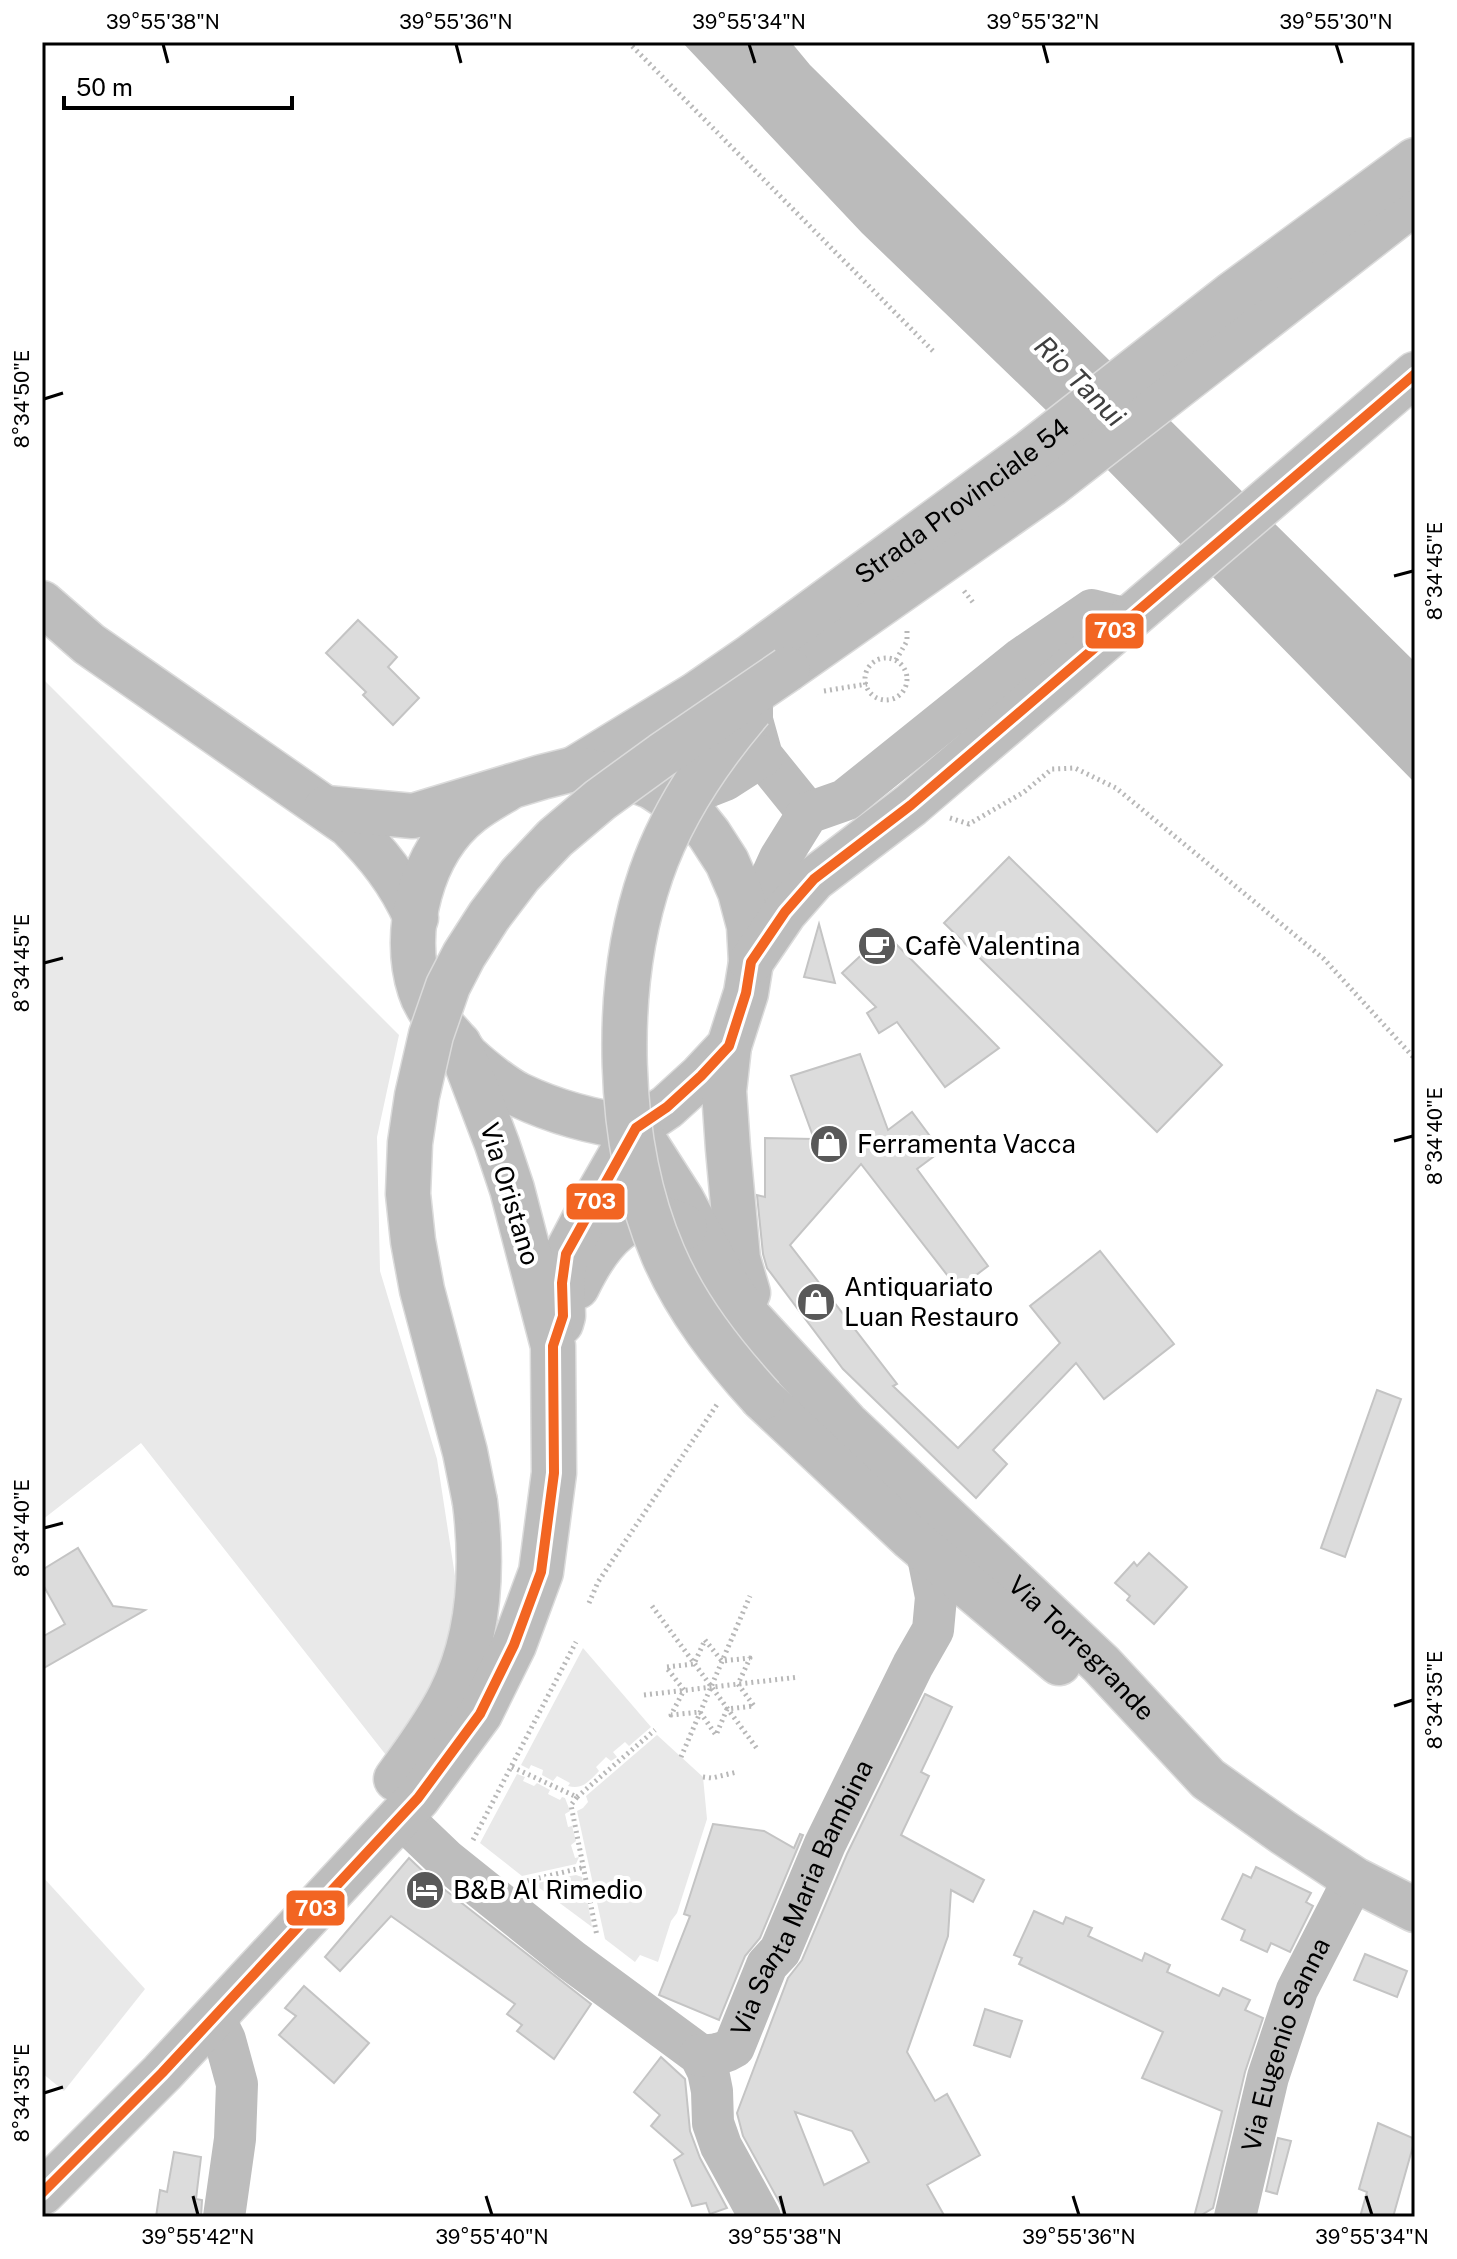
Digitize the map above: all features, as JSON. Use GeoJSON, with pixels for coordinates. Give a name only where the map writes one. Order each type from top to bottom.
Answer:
{"type":"FeatureCollection","features":[{"type":"Feature","properties":{"kind":"main road","name":"Strada Provinciale 54"},"geometry":{"type":"LineString","coordinates":[[574,769],[695,695],[787,672],[1029,453],[1244,310],[1415,160]]}},
{"type":"Feature","properties":{"kind":"main road"},"geometry":{"type":"LineString","coordinates":[[357,1864],[379,1801],[428,1734],[451,1695],[468,1650],[478,1593],[479,1532],[475,1502],[465,1452],[422,1290],[408,1194],[410,1143],[431,1035],[448,986],[464,955],[520,875],[555,838],[600,800],[1052,484],[1244,310],[1415,202]]}},
{"type":"Feature","properties":{"kind":"main road"},"geometry":{"type":"LineString","coordinates":[[750,944],[785,912],[814,879],[911,805],[1415,374]]}},
{"type":"Feature","properties":{"kind":"main road"},"geometry":{"type":"LineString","coordinates":[[42,603],[89,644],[349,825],[378,854],[403,891],[416,918]]}},
{"type":"Feature","properties":{"kind":"main road"},"geometry":{"type":"LineString","coordinates":[[787,672],[724,740],[695,784],[651,873],[633,945],[625,1049],[633,1159],[649,1220],[678,1286],[710,1335],[742,1397],[1102,1699],[1208,1779]]}},
{"type":"Feature","properties":{"kind":"main road"},"geometry":{"type":"LineString","coordinates":[[326,808],[413,816],[512,786],[574,769],[627,777],[652,787],[693,814],[727,862],[740,892],[750,944],[746,993],[729,1046],[667,1107],[636,1128],[582,1119],[517,1094],[468,1058],[428,1009],[420,990],[412,952],[422,886],[433,859],[448,836],[470,813],[512,786]]}},
{"type":"Feature","properties":{"kind":"main road","name":"Via Oristano"},"geometry":{"type":"LineString","coordinates":[[459,1044],[512,1189],[558,1331]]}},
{"type":"Feature","properties":{"kind":"main road","name":"Via Torregrande"},"geometry":{"type":"LineString","coordinates":[[729,1046],[724,1091],[738,1259],[749,1295],[777,1348]]}},
{"type":"Feature","properties":{"kind":"main road","name":"Via Oristano"},"geometry":{"type":"LineString","coordinates":[[42,2193],[151,2084],[401,1817],[480,1714],[514,1645],[541,1572],[554,1473],[558,1331],[566,1254],[636,1128]]}},
{"type":"Feature","properties":{"kind":"main road","name":"Via Torregrande"},"geometry":{"type":"LineString","coordinates":[[636,1128],[682,1200],[745,1313],[846,1423],[1101,1664],[1208,1779],[1354,1879],[1415,1910]]}},
{"type":"Feature","properties":{"kind":"main road"},"geometry":{"type":"LineString","coordinates":[[558,1331],[589,1262],[620,1227],[642,1218],[659,1217],[699,1232]]}},
{"type":"Feature","properties":{"kind":"street"},"geometry":{"type":"LineString","coordinates":[[750,944],[780,858],[808,813],[845,800],[1022,658],[1092,610],[1142,607]]}},
{"type":"Feature","properties":{"kind":"street"},"geometry":{"type":"LineString","coordinates":[[787,672],[752,720],[762,756],[808,813]]}},
{"type":"Feature","properties":{"kind":"street"},"geometry":{"type":"LineString","coordinates":[[674,800],[725,780],[762,756]]}},
{"type":"Feature","properties":{"kind":"street","name":"Via Santa Maria Bambina"},"geometry":{"type":"LineString","coordinates":[[760,2217],[721,2146],[713,2123],[708,2071],[700,2055],[725,2053],[734,2047],[767,1965],[780,1951],[825,1844],[933,1630],[936,1597],[927,1552]]}},
{"type":"Feature","properties":{"kind":"street"},"geometry":{"type":"LineString","coordinates":[[401,1817],[458,1870],[591,1975],[700,2055]]}},
{"type":"Feature","properties":{"kind":"street","name":"Via Eugenio Sanna"},"geometry":{"type":"LineString","coordinates":[[1235,2217],[1268,2077],[1297,1990],[1354,1879]]}},
{"type":"Feature","properties":{"kind":"street"},"geometry":{"type":"LineString","coordinates":[[214,2018],[225,2040],[237,2084],[235,2139],[224,2217]]}},
{"type":"Feature","properties":{"kind":"path"},"geometry":{"type":"LineString","coordinates":[[628,42],[933,351]]}},
{"type":"Feature","properties":{"kind":"path"},"geometry":{"type":"LineString","coordinates":[[883,658],[896,660],[907,677],[904,690],[894,698],[874,696],[867,684],[871,665],[883,658]]}},
{"type":"Feature","properties":{"kind":"path"},"geometry":{"type":"LineString","coordinates":[[787,672],[867,684]]}},
{"type":"Feature","properties":{"kind":"path"},"geometry":{"type":"LineString","coordinates":[[911,805],[969,824],[1024,792],[1052,769],[1075,768],[1116,788],[1324,959],[1415,1059]]}},
{"type":"Feature","properties":{"kind":"path"},"geometry":{"type":"LineString","coordinates":[[589,1603],[598,1582],[742,1397]]}},
{"type":"Feature","properties":{"kind":"path"},"geometry":{"type":"LineString","coordinates":[[681,1757],[750,1596]]}},
{"type":"Feature","properties":{"kind":"path"},"geometry":{"type":"LineString","coordinates":[[652,1606],[758,1750]]}},
{"type":"Feature","properties":{"kind":"path"},"geometry":{"type":"LineString","coordinates":[[694,1664],[705,1640],[722,1661]]}},
{"type":"Feature","properties":{"kind":"path"},"geometry":{"type":"LineString","coordinates":[[471,1844],[576,1642]]}},
{"type":"Feature","properties":{"kind":"path"},"geometry":{"type":"LineString","coordinates":[[722,1661],[750,1658],[738,1684]]}},
{"type":"Feature","properties":{"kind":"path"},"geometry":{"type":"LineString","coordinates":[[684,1690],[666,1667],[694,1664]]}},
{"type":"Feature","properties":{"kind":"path"},"geometry":{"type":"LineString","coordinates":[[644,1695],[799,1677]]}},
{"type":"Feature","properties":{"kind":"path"},"geometry":{"type":"LineString","coordinates":[[727,1709],[754,1706],[738,1684]]}},
{"type":"Feature","properties":{"kind":"path"},"geometry":{"type":"LineString","coordinates":[[684,1690],[671,1715],[700,1712]]}},
{"type":"Feature","properties":{"kind":"path"},"geometry":{"type":"LineString","coordinates":[[700,1712],[716,1735],[727,1709]]}},
{"type":"Feature","properties":{"kind":"path"},"geometry":{"type":"LineString","coordinates":[[585,1930],[598,1940],[571,1805],[655,1730]]}},
{"type":"Feature","properties":{"kind":"path"},"geometry":{"type":"LineString","coordinates":[[512,1767],[577,1797]]}},
{"type":"Feature","properties":{"kind":"path"},"geometry":{"type":"LineString","coordinates":[[703,1777],[737,1772]]}},
{"type":"Feature","properties":{"kind":"path"},"geometry":{"type":"LineString","coordinates":[[535,1892],[522,1882],[585,1867]]}},
{"type":"Feature","properties":{"kind":"shaded area"},"geometry":{"type":"Polygon","coordinates":[[[42,678],[399,1035],[377,1137],[380,1271],[437,1459],[461,1615],[448,1660],[393,1764],[141,1443],[42,1520],[42,678]]]}},
{"type":"Feature","properties":{"kind":"shaded area"},"geometry":{"type":"Polygon","coordinates":[[[583,1648],[651,1727],[629,1746],[625,1742],[613,1752],[617,1757],[611,1761],[606,1757],[589,1781],[573,1787],[557,1776],[553,1781],[542,1775],[543,1770],[521,1765],[583,1648]]]}},
{"type":"Feature","properties":{"kind":"shaded area"},"geometry":{"type":"Polygon","coordinates":[[[657,1735],[703,1777],[707,1819],[658,1962],[640,1955],[635,1962],[605,1939],[577,1811],[588,1802],[586,1796],[657,1735]]]}},
{"type":"Feature","properties":{"kind":"shaded area"},"geometry":{"type":"Polygon","coordinates":[[[517,1774],[525,1777],[523,1781],[534,1786],[537,1783],[550,1790],[548,1794],[560,1800],[565,1798],[570,1811],[565,1814],[568,1827],[572,1826],[576,1841],[571,1845],[575,1858],[579,1857],[576,1864],[522,1876],[480,1843],[517,1774]]]}},
{"type":"Feature","properties":{"kind":"shaded area"},"geometry":{"type":"Polygon","coordinates":[[[42,1876],[145,1989],[64,2091],[42,2073],[42,1876]]]}},
{"type":"Feature","properties":{"kind":"shaded area"},"geometry":{"type":"Polygon","coordinates":[[[565,1877],[582,1877],[583,1882],[579,1884],[582,1898],[587,1897],[592,1927],[534,1884],[550,1880],[552,1885],[566,1882],[565,1877]]]}},
{"type":"Feature","properties":{"kind":"water","name":"Rio Tanui"},"geometry":{"type":"Polygon","coordinates":[[[682,42],[791,42],[810,65],[1415,662],[1415,783],[1102,464],[862,233],[682,42]]]}},
{"type":"Feature","properties":{"kind":"building"},"geometry":{"type":"Polygon","coordinates":[[[358,620],[397,657],[388,667],[419,698],[393,725],[363,695],[366,692],[326,653],[358,620]]]}},
{"type":"Feature","properties":{"kind":"building"},"geometry":{"type":"Polygon","coordinates":[[[1009,857],[1222,1065],[1157,1132],[944,923],[1009,857]]]}},
{"type":"Feature","properties":{"kind":"building"},"geometry":{"type":"Polygon","coordinates":[[[819,924],[835,983],[804,977],[819,924]]]}},
{"type":"Feature","properties":{"kind":"building"},"geometry":{"type":"Polygon","coordinates":[[[885,933],[999,1048],[945,1087],[897,1022],[879,1033],[867,1013],[876,1007],[842,973],[885,933]]]}},
{"type":"Feature","properties":{"kind":"building"},"geometry":{"type":"Polygon","coordinates":[[[860,1054],[888,1130],[912,1112],[941,1151],[917,1169],[988,1266],[958,1289],[861,1164],[790,1245],[897,1384],[893,1386],[958,1448],[1060,1343],[1030,1306],[1100,1251],[1174,1344],[1104,1399],[1076,1363],[993,1450],[1007,1464],[976,1498],[843,1369],[767,1268],[763,1254],[757,1195],[765,1197],[765,1138],[814,1139],[791,1076],[860,1054]]]}},
{"type":"Feature","properties":{"kind":"building"},"geometry":{"type":"Polygon","coordinates":[[[1377,1390],[1401,1399],[1345,1557],[1321,1548],[1377,1390]]]}},
{"type":"Feature","properties":{"kind":"building"},"geometry":{"type":"Polygon","coordinates":[[[78,1548],[113,1606],[145,1610],[42,1669],[42,1637],[65,1624],[42,1583],[42,1570],[78,1548]]]}},
{"type":"Feature","properties":{"kind":"building"},"geometry":{"type":"Polygon","coordinates":[[[1149,1553],[1187,1587],[1154,1624],[1127,1600],[1130,1596],[1115,1583],[1134,1562],[1137,1566],[1149,1553]]]}},
{"type":"Feature","properties":{"kind":"building"},"geometry":{"type":"Polygon","coordinates":[[[925,1694],[952,1707],[921,1772],[929,1776],[901,1835],[984,1880],[973,1902],[951,1890],[948,1936],[907,2052],[935,2101],[947,2094],[980,2155],[927,2185],[945,2217],[784,2217],[781,2205],[743,2136],[737,2113],[788,1978],[802,1960],[847,1854],[925,1694]],[[795,2112],[824,2185],[869,2162],[852,2131],[795,2112]]]}},
{"type":"Feature","properties":{"kind":"building"},"geometry":{"type":"Polygon","coordinates":[[[713,1824],[764,1831],[794,1848],[800,1834],[803,1835],[760,1938],[745,1956],[719,2020],[659,1995],[690,1916],[684,1914],[713,1824]]]}},
{"type":"Feature","properties":{"kind":"building"},"geometry":{"type":"Polygon","coordinates":[[[409,1858],[431,1879],[591,2004],[554,2059],[517,2031],[522,2025],[507,2014],[515,2004],[391,1916],[340,1971],[325,1957],[409,1858]]]}},
{"type":"Feature","properties":{"kind":"building"},"geometry":{"type":"Polygon","coordinates":[[[1256,1867],[1311,1893],[1306,1902],[1313,1906],[1290,1952],[1271,1943],[1267,1952],[1241,1940],[1245,1930],[1222,1919],[1243,1874],[1251,1878],[1256,1867]]]}},
{"type":"Feature","properties":{"kind":"building"},"geometry":{"type":"Polygon","coordinates":[[[1034,1911],[1063,1924],[1066,1917],[1092,1928],[1088,1936],[1142,1961],[1145,1953],[1170,1965],[1167,1972],[1219,1996],[1223,1988],[1250,2000],[1245,2010],[1263,2018],[1245,2072],[1213,2208],[1198,2217],[1194,2217],[1222,2111],[1142,2078],[1163,2032],[1019,1964],[1022,1958],[1014,1955],[1034,1911]]]}},
{"type":"Feature","properties":{"kind":"building"},"geometry":{"type":"Polygon","coordinates":[[[1365,1954],[1407,1971],[1397,1997],[1354,1980],[1365,1954]]]}},
{"type":"Feature","properties":{"kind":"building"},"geometry":{"type":"Polygon","coordinates":[[[304,1986],[369,2043],[334,2083],[279,2035],[296,2016],[285,2008],[304,1986]]]}},
{"type":"Feature","properties":{"kind":"building"},"geometry":{"type":"Polygon","coordinates":[[[985,2009],[1022,2021],[1010,2057],[974,2045],[985,2009]]]}},
{"type":"Feature","properties":{"kind":"building"},"geometry":{"type":"Polygon","coordinates":[[[661,2057],[685,2079],[690,2131],[700,2158],[727,2208],[710,2214],[706,2203],[692,2206],[674,2160],[683,2154],[651,2126],[660,2115],[634,2092],[661,2057]]]}},
{"type":"Feature","properties":{"kind":"building"},"geometry":{"type":"Polygon","coordinates":[[[1378,2123],[1415,2139],[1393,2217],[1360,2217],[1367,2192],[1359,2189],[1378,2123]]]}},
{"type":"Feature","properties":{"kind":"building"},"geometry":{"type":"Polygon","coordinates":[[[1278,2138],[1291,2141],[1277,2194],[1266,2191],[1278,2138]]]}},
{"type":"Feature","properties":{"kind":"building"},"geometry":{"type":"Polygon","coordinates":[[[174,2152],[201,2157],[196,2199],[202,2200],[201,2217],[156,2217],[160,2190],[167,2192],[174,2152]]]}},
{"type":"Feature","properties":{"kind":"transit line","name":"703"},"geometry":{"type":"LineString","coordinates":[[42,2193],[162,2073],[418,1798],[480,1714],[514,1645],[541,1572],[554,1473],[553,1346],[563,1316],[562,1283],[566,1254],[636,1128],[667,1107],[729,1046],[746,993],[751,962],[785,912],[814,879],[911,805],[1415,374]]}},
{"type":"Feature","properties":{"kind":"place","name":"Cafè Valentina"},"geometry":{"type":"Point","coordinates":[877,946]}},
{"type":"Feature","properties":{"kind":"place","name":"Ferramenta Vacca"},"geometry":{"type":"Point","coordinates":[829,1144]}},
{"type":"Feature","properties":{"kind":"place","name":"Antiquariato Luan Restauro"},"geometry":{"type":"Point","coordinates":[816,1302]}},
{"type":"Feature","properties":{"kind":"place","name":"B&B Al Rimedio"},"geometry":{"type":"Point","coordinates":[425,1890]}}]}
